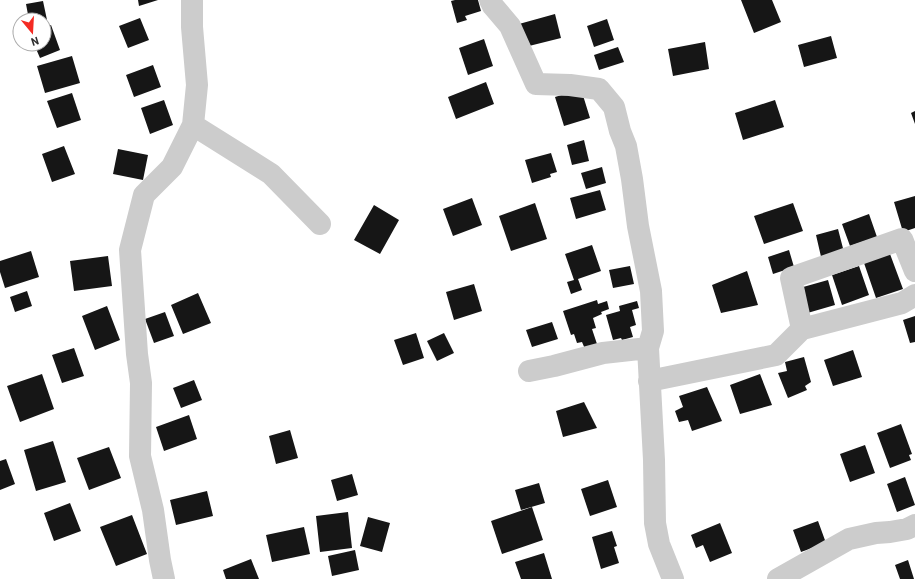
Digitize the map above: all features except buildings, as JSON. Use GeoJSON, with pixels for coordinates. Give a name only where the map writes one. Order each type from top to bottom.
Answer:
{"type":"FeatureCollection","features":[{"type":"Feature","properties":{"kind":"street"},"geometry":{"type":"LineString","coordinates":[[164,579],[153,510],[140,456],[141,383],[137,354],[130,250],[144,195],[172,167],[193,125],[197,85],[192,27],[192,0]]}},
{"type":"Feature","properties":{"kind":"street"},"geometry":{"type":"LineString","coordinates":[[490,0],[493,6],[510,26],[536,84],[570,85],[599,89],[614,107],[626,146],[638,226],[651,291],[653,331],[648,348],[654,460],[655,523],[659,544],[673,579]]}},
{"type":"Feature","properties":{"kind":"street"},"geometry":{"type":"LineString","coordinates":[[193,125],[271,174],[320,224]]}},
{"type":"Feature","properties":{"kind":"street"},"geometry":{"type":"LineString","coordinates":[[802,329],[787,276],[902,239],[915,271]]}},
{"type":"Feature","properties":{"kind":"street"},"geometry":{"type":"LineString","coordinates":[[649,381],[776,355],[802,329],[902,303],[915,295]]}},
{"type":"Feature","properties":{"kind":"street"},"geometry":{"type":"LineString","coordinates":[[529,371],[603,353],[648,348]]}},
{"type":"Feature","properties":{"kind":"street"},"geometry":{"type":"LineString","coordinates":[[778,579],[849,539],[876,533],[907,529],[915,525]]}}]}
